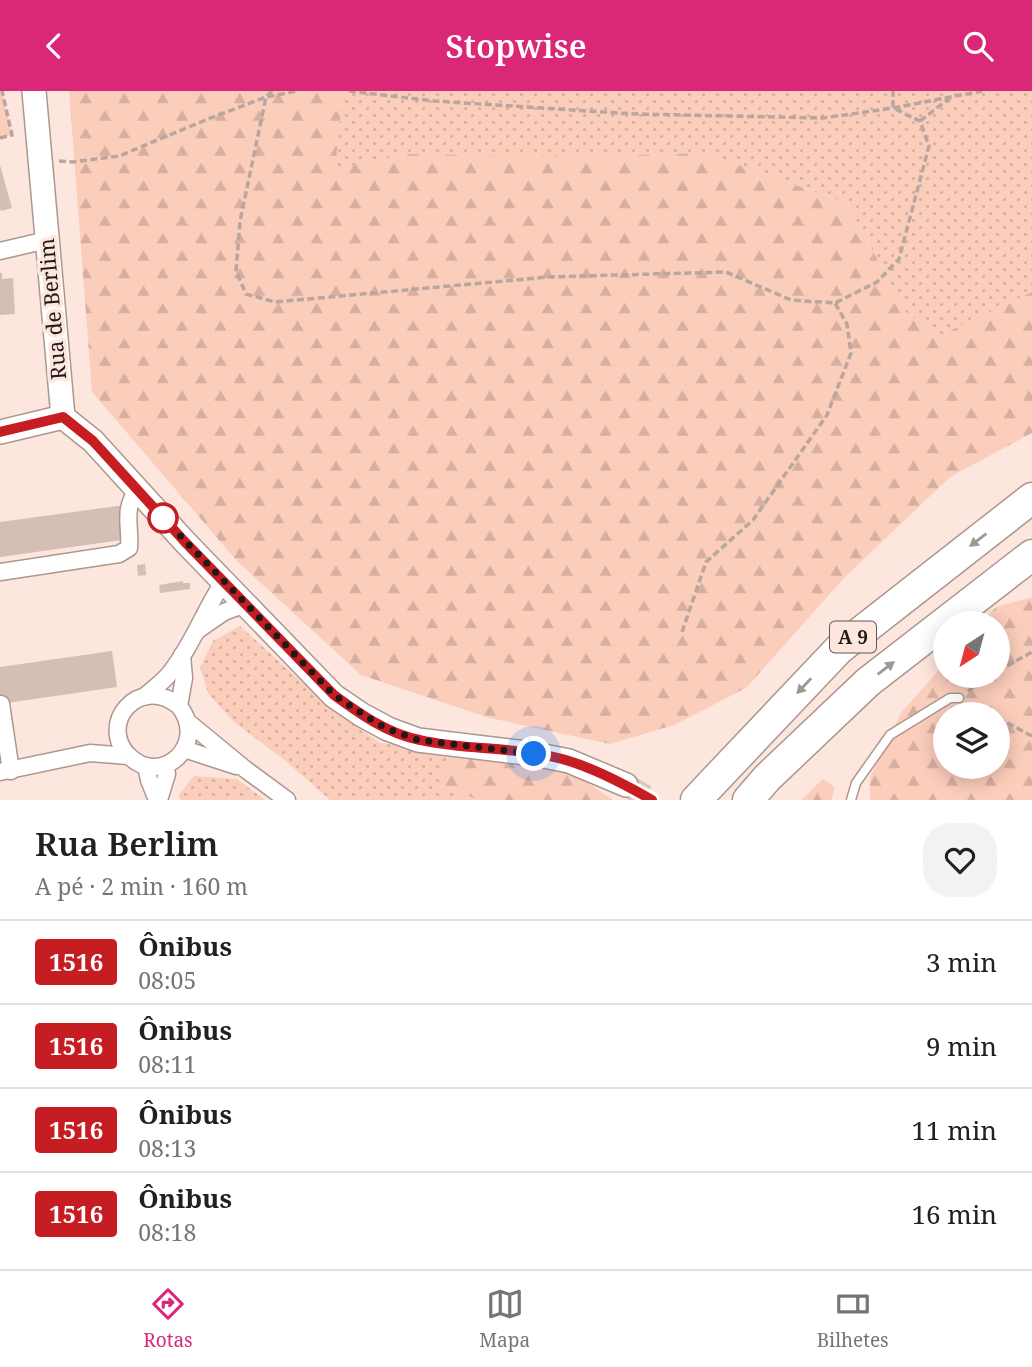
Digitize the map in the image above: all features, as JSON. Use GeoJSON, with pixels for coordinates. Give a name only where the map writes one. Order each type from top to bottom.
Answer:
{"type":"FeatureCollection","features":[{"type":"Feature","properties":{"kind":"highway","name":"A 9"},"geometry":{"type":"LineString","coordinates":[[696,800],[839,649],[1032,498]]}},
{"type":"Feature","properties":{"kind":"highway","name":"A 9"},"geometry":{"type":"LineString","coordinates":[[748,800],[767,778],[868,682],[1032,555]]}},
{"type":"Feature","properties":{"kind":"street","name":"Rua de Berlim"},"geometry":{"type":"LineString","coordinates":[[34,91],[63,417]]}},
{"type":"Feature","properties":{"kind":"street"},"geometry":{"type":"LineString","coordinates":[[0,251],[47,240]]}},
{"type":"Feature","properties":{"kind":"street"},"geometry":{"type":"LineString","coordinates":[[0,432],[63,417],[93,441],[334,695],[362,715],[388,729],[418,740],[534,754],[569,761],[626,785]]}},
{"type":"Feature","properties":{"kind":"street"},"geometry":{"type":"LineString","coordinates":[[0,572],[120,554],[125,551],[129,548],[128,509],[138,489]]}},
{"type":"Feature","properties":{"kind":"street"},"geometry":{"type":"LineString","coordinates":[[145,696],[169,674],[224,581]]}},
{"type":"Feature","properties":{"kind":"street"},"geometry":{"type":"LineString","coordinates":[[196,631],[224,612],[245,604]]}},
{"type":"Feature","properties":{"kind":"street"},"geometry":{"type":"LineString","coordinates":[[179,706],[184,678],[182,655]]}},
{"type":"Feature","properties":{"kind":"street"},"geometry":{"type":"LineString","coordinates":[[90,753],[118,722],[128,705],[145,696],[163,696],[179,706],[188,722],[188,741],[173,761],[156,767],[146,766],[128,756],[121,746],[117,734],[118,722]]}},
{"type":"Feature","properties":{"kind":"street"},"geometry":{"type":"LineString","coordinates":[[1,704],[6,771],[90,753],[128,756]]}},
{"type":"Feature","properties":{"kind":"street"},"geometry":{"type":"LineString","coordinates":[[188,722],[287,800]]}},
{"type":"Feature","properties":{"kind":"street"},"geometry":{"type":"LineString","coordinates":[[184,749],[245,769]]}},
{"type":"Feature","properties":{"kind":"street"},"geometry":{"type":"LineString","coordinates":[[158,800],[167,775],[165,765]]}},
{"type":"Feature","properties":{"kind":"street"},"geometry":{"type":"LineString","coordinates":[[146,766],[149,781],[158,800]]}},
{"type":"Feature","properties":{"kind":"lane"},"geometry":{"type":"LineString","coordinates":[[851,800],[856,783],[890,735],[950,698],[959,698]]}},
{"type":"Feature","properties":{"kind":"path"},"geometry":{"type":"LineString","coordinates":[[0,137],[12,135],[2,91]]}},
{"type":"Feature","properties":{"kind":"path"},"geometry":{"type":"LineString","coordinates":[[272,91],[266,97],[240,221],[236,271],[246,294],[275,302],[548,277],[726,272],[791,300],[835,303],[877,282],[899,259],[929,146],[920,121],[893,108]]}},
{"type":"Feature","properties":{"kind":"path"},"geometry":{"type":"LineString","coordinates":[[40,161],[73,162],[119,156],[266,97],[297,91]]}},
{"type":"Feature","properties":{"kind":"path"},"geometry":{"type":"LineString","coordinates":[[349,91],[434,101],[634,114],[823,118],[982,91]]}},
{"type":"Feature","properties":{"kind":"path"},"geometry":{"type":"LineString","coordinates":[[893,91],[893,108]]}},
{"type":"Feature","properties":{"kind":"path"},"geometry":{"type":"LineString","coordinates":[[920,121],[951,97]]}},
{"type":"Feature","properties":{"kind":"path"},"geometry":{"type":"LineString","coordinates":[[682,632],[706,562],[753,520],[827,415],[851,353],[846,324],[835,303]]}},
{"type":"Feature","properties":{"kind":"path"},"geometry":{"type":"LineString","coordinates":[[1010,664],[1032,652]]}},
{"type":"Feature","properties":{"kind":"path"},"geometry":{"type":"LineString","coordinates":[[966,702],[959,698],[972,688]]}},
{"type":"Feature","properties":{"kind":"path"},"geometry":{"type":"LineString","coordinates":[[1010,724],[1032,736]]}},
{"type":"Feature","properties":{"kind":"green space"},"geometry":{"type":"Polygon","coordinates":[[[0,91],[12,135],[0,138],[0,91]]]}},
{"type":"Feature","properties":{"kind":"green space"},"geometry":{"type":"Polygon","coordinates":[[[69,91],[343,91],[335,169],[407,154],[561,157],[704,153],[847,203],[906,313],[941,335],[1032,292],[1032,433],[950,477],[843,579],[746,688],[674,725],[610,744],[490,718],[361,675],[237,561],[92,392],[69,91]]]}},
{"type":"Feature","properties":{"kind":"green space"},"geometry":{"type":"Polygon","coordinates":[[[343,91],[1032,91],[1032,292],[941,336],[906,313],[847,203],[704,153],[561,157],[334,169],[343,91]]]}},
{"type":"Feature","properties":{"kind":"green space"},"geometry":{"type":"Polygon","coordinates":[[[1032,597],[1032,800],[870,800],[870,777],[901,713],[933,677],[933,688],[1010,688],[1010,611],[992,611],[996,607],[1032,597]]]}},
{"type":"Feature","properties":{"kind":"green space"},"geometry":{"type":"Polygon","coordinates":[[[240,626],[335,712],[380,743],[448,752],[440,787],[479,800],[330,800],[287,762],[234,722],[209,695],[200,667],[213,641],[240,626]]]}},
{"type":"Feature","properties":{"kind":"green space"},"geometry":{"type":"Polygon","coordinates":[[[448,752],[575,774],[613,800],[479,800],[440,787],[448,752]]]}},
{"type":"Feature","properties":{"kind":"green space"},"geometry":{"type":"Polygon","coordinates":[[[194,776],[237,779],[265,800],[180,800],[179,795],[194,776]]]}},
{"type":"Feature","properties":{"kind":"green space"},"geometry":{"type":"Polygon","coordinates":[[[823,779],[834,787],[832,800],[801,800],[823,779]]]}},
{"type":"Feature","properties":{"kind":"building"},"geometry":{"type":"Polygon","coordinates":[[[0,165],[12,208],[1,211],[0,208],[0,165]]]}},
{"type":"Feature","properties":{"kind":"building"},"geometry":{"type":"Polygon","coordinates":[[[0,273],[2,279],[13,278],[15,314],[0,315],[0,273]]]}},
{"type":"Feature","properties":{"kind":"building"},"geometry":{"type":"Polygon","coordinates":[[[125,505],[129,539],[0,557],[0,522],[125,505]]]}},
{"type":"Feature","properties":{"kind":"building"},"geometry":{"type":"Polygon","coordinates":[[[145,564],[146,575],[138,576],[137,565],[145,564]]]}},
{"type":"Feature","properties":{"kind":"building"},"geometry":{"type":"Polygon","coordinates":[[[183,581],[190,583],[190,589],[160,593],[159,585],[183,581]]]}},
{"type":"Feature","properties":{"kind":"building"},"geometry":{"type":"Polygon","coordinates":[[[112,651],[117,687],[0,704],[0,667],[112,651]]]}},
{"type":"Feature","properties":{"kind":"tunnel"},"geometry":{"type":"LineString","coordinates":[[626,785],[652,800]]}},
{"type":"Feature","properties":{"kind":"bus line","name":"1516"},"geometry":{"type":"LineString","coordinates":[[0,432],[63,417],[93,441],[185,542],[334,695],[362,715],[388,729],[418,740],[534,754],[569,761],[626,785],[652,800]]}},
{"type":"Feature","properties":{"kind":"route"},"geometry":{"type":"LineString","coordinates":[[163,518],[334,695],[362,715],[388,729],[418,740],[534,754]]}}]}
